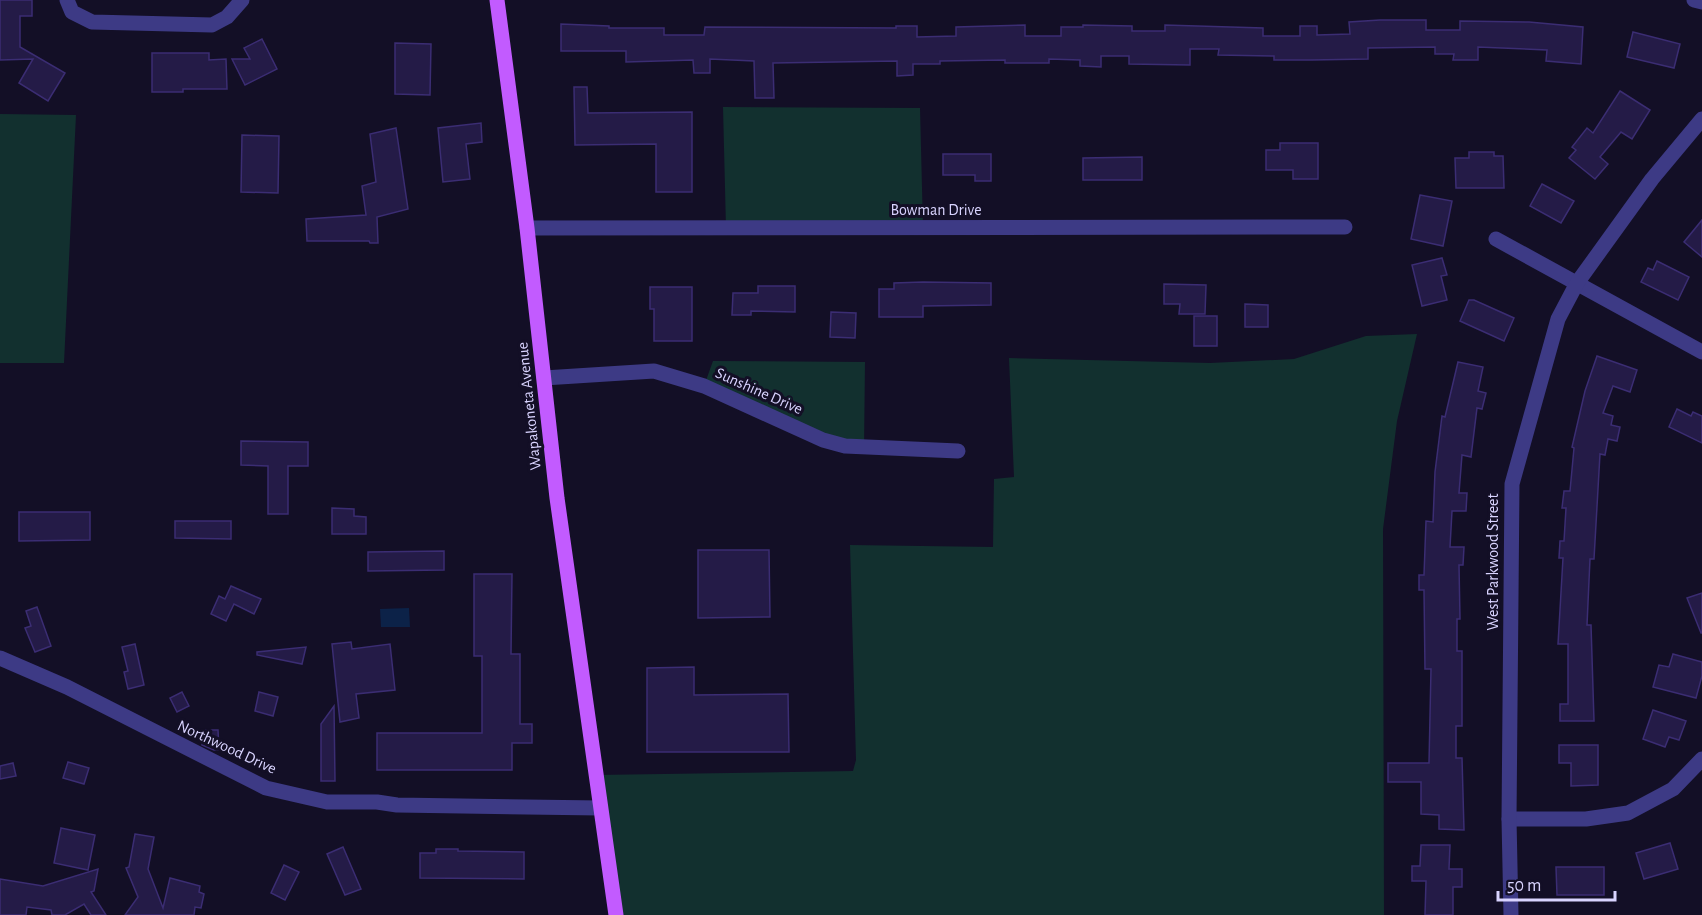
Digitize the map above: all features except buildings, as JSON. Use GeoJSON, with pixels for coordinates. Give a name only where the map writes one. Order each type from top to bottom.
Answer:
{"type":"FeatureCollection","features":[{"type":"Feature","properties":{"kind":"main road","name":"Wapakoneta Avenue"},"geometry":{"type":"LineString","coordinates":[[496,0],[527,228],[556,498],[616,915]]}},
{"type":"Feature","properties":{"kind":"street"},"geometry":{"type":"LineString","coordinates":[[67,0],[72,12],[92,22],[212,25],[227,17],[242,0]]}},
{"type":"Feature","properties":{"kind":"street"},"geometry":{"type":"LineString","coordinates":[[1694,0],[1702,2]]}},
{"type":"Feature","properties":{"kind":"street","name":"West Parkwood Street"},"geometry":{"type":"LineString","coordinates":[[1511,915],[1509,819],[1512,484],[1558,319],[1577,283],[1652,179],[1702,119]]}},
{"type":"Feature","properties":{"kind":"street","name":"Bowman Drive"},"geometry":{"type":"LineString","coordinates":[[527,228],[1345,227]]}},
{"type":"Feature","properties":{"kind":"street"},"geometry":{"type":"LineString","coordinates":[[1497,239],[1702,352]]}},
{"type":"Feature","properties":{"kind":"street","name":"Sunshine Drive"},"geometry":{"type":"LineString","coordinates":[[544,378],[654,371],[704,386],[823,440],[845,446],[958,451]]}},
{"type":"Feature","properties":{"kind":"street","name":"Northwood Drive"},"geometry":{"type":"LineString","coordinates":[[0,658],[67,687],[266,788],[327,802],[600,808]]}},
{"type":"Feature","properties":{"kind":"street"},"geometry":{"type":"LineString","coordinates":[[1509,819],[1586,819],[1628,813],[1673,789],[1702,759]]}},
{"type":"Feature","properties":{"kind":"green space"},"geometry":{"type":"Polygon","coordinates":[[[723,107],[920,108],[923,228],[726,228],[723,107]]]}},
{"type":"Feature","properties":{"kind":"green space"},"geometry":{"type":"Polygon","coordinates":[[[0,114],[76,115],[64,363],[0,363],[0,114]]]}},
{"type":"Feature","properties":{"kind":"green space"},"geometry":{"type":"Polygon","coordinates":[[[1417,334],[1397,421],[1383,529],[1384,915],[616,915],[596,775],[853,771],[856,760],[850,545],[993,547],[994,479],[1014,477],[1009,358],[1210,363],[1294,359],[1366,336],[1417,334]]]}},
{"type":"Feature","properties":{"kind":"green space"},"geometry":{"type":"Polygon","coordinates":[[[713,361],[865,362],[864,448],[845,446],[704,386],[713,361]]]}},
{"type":"Feature","properties":{"kind":"water"},"geometry":{"type":"Polygon","coordinates":[[[409,608],[410,627],[381,627],[380,609],[409,608]]]}}]}
